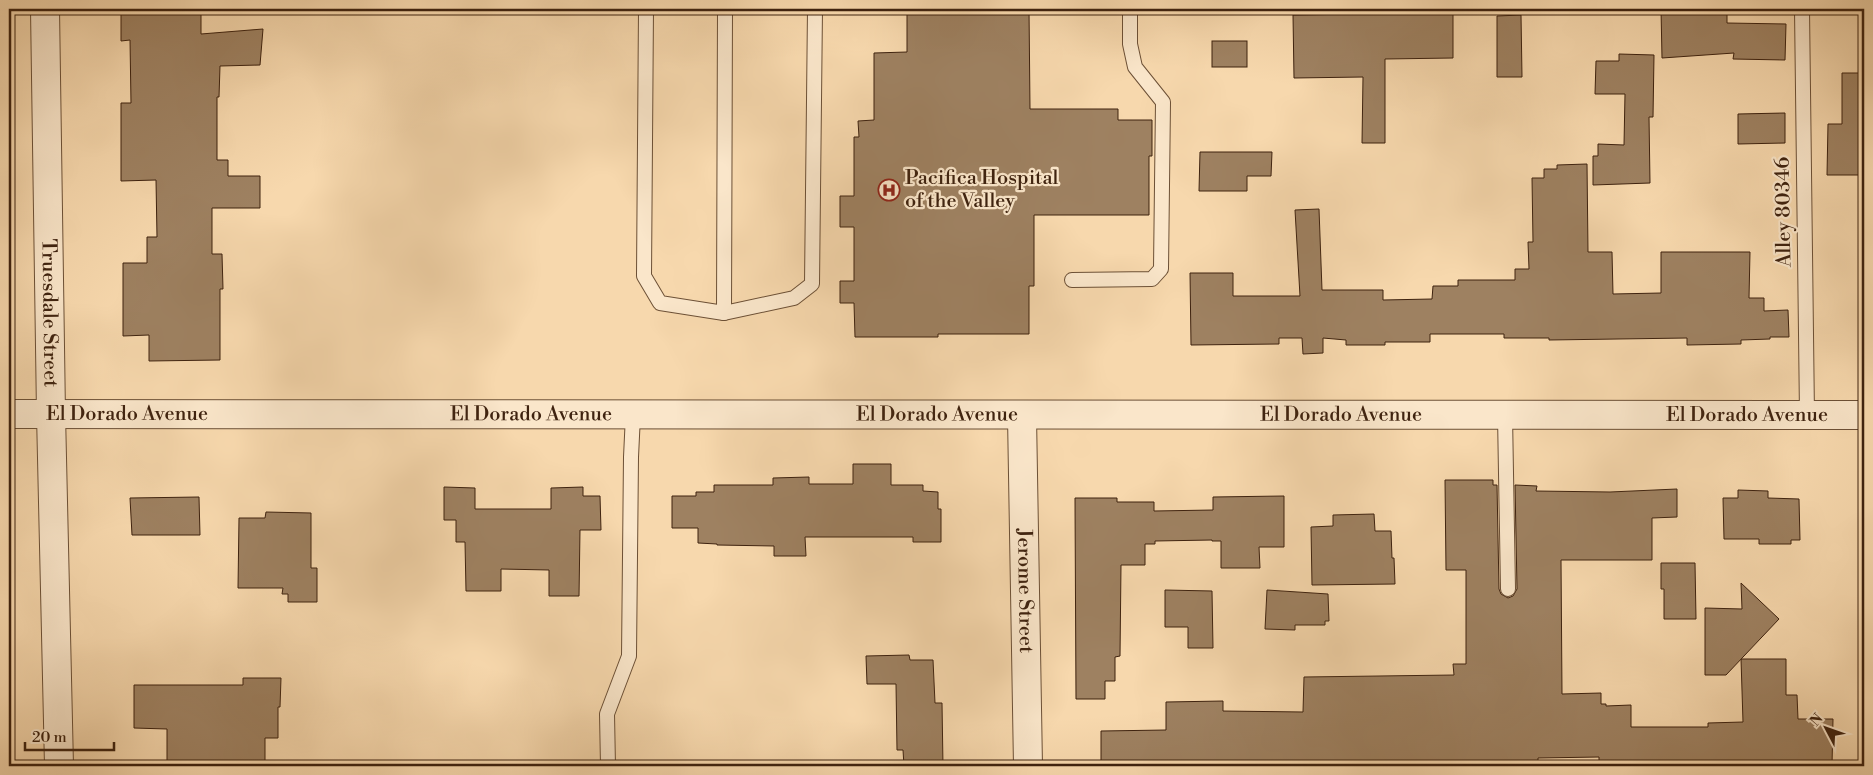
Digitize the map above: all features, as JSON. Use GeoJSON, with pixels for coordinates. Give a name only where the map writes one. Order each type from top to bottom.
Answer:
{"type":"FeatureCollection","features":[{"type":"Feature","properties":{"kind":"street","name":"Truesdale Street"},"geometry":{"type":"LineString","coordinates":[[45,9],[51,414],[60,766]]}},
{"type":"Feature","properties":{"kind":"street","name":"El Dorado Avenue"},"geometry":{"type":"LineString","coordinates":[[9,414],[1864,415]]}},
{"type":"Feature","properties":{"kind":"street","name":"Jerome Street"},"geometry":{"type":"LineString","coordinates":[[1022,416],[1028,766]]}},
{"type":"Feature","properties":{"kind":"lane"},"geometry":{"type":"LineString","coordinates":[[646,9],[644,276],[660,303],[724,313],[794,298],[812,284],[815,9]]}},
{"type":"Feature","properties":{"kind":"lane"},"geometry":{"type":"LineString","coordinates":[[724,313],[725,9]]}},
{"type":"Feature","properties":{"kind":"lane"},"geometry":{"type":"LineString","coordinates":[[1072,280],[1152,279],[1161,268],[1163,102],[1135,67],[1130,44],[1130,9]]}},
{"type":"Feature","properties":{"kind":"lane","name":"Alley 80346"},"geometry":{"type":"LineString","coordinates":[[1802,9],[1807,415]]}},
{"type":"Feature","properties":{"kind":"lane"},"geometry":{"type":"LineString","coordinates":[[608,766],[608,714],[629,656],[633,415]]}},
{"type":"Feature","properties":{"kind":"lane"},"geometry":{"type":"LineString","coordinates":[[1505,415],[1508,589]]}},
{"type":"Feature","properties":{"kind":"building"},"geometry":{"type":"Polygon","coordinates":[[[121,9],[201,9],[201,34],[263,29],[260,65],[220,66],[219,97],[217,97],[217,160],[228,160],[228,176],[260,176],[260,208],[212,208],[212,254],[222,254],[223,289],[220,289],[220,360],[149,361],[149,335],[123,336],[123,263],[147,263],[147,237],[157,237],[156,180],[121,181],[121,103],[131,103],[130,40],[121,41],[121,9]]]}},
{"type":"Feature","properties":{"kind":"building"},"geometry":{"type":"Polygon","coordinates":[[[907,9],[1029,9],[1030,109],[1118,109],[1118,120],[1152,120],[1152,156],[1149,156],[1149,215],[1034,215],[1034,286],[1029,286],[1029,334],[938,334],[938,337],[855,337],[854,303],[840,303],[840,281],[854,281],[854,227],[840,227],[840,196],[854,196],[854,137],[859,137],[858,121],[874,120],[874,53],[907,52],[907,9]]]}},
{"type":"Feature","properties":{"kind":"building"},"geometry":{"type":"Polygon","coordinates":[[[1361,9],[1453,9],[1453,58],[1385,59],[1385,143],[1362,143],[1363,77],[1294,78],[1293,15],[1361,14],[1361,9]]]}},
{"type":"Feature","properties":{"kind":"building"},"geometry":{"type":"Polygon","coordinates":[[[1661,9],[1727,9],[1727,23],[1786,24],[1785,60],[1733,59],[1734,53],[1662,58],[1661,9]]]}},
{"type":"Feature","properties":{"kind":"building"},"geometry":{"type":"Polygon","coordinates":[[[1521,15],[1522,77],[1497,77],[1497,16],[1521,15]]]}},
{"type":"Feature","properties":{"kind":"building"},"geometry":{"type":"Polygon","coordinates":[[[1212,41],[1247,41],[1247,67],[1212,67],[1212,41]]]}},
{"type":"Feature","properties":{"kind":"building"},"geometry":{"type":"Polygon","coordinates":[[[1619,54],[1654,55],[1653,117],[1649,117],[1650,183],[1593,185],[1593,156],[1598,156],[1598,144],[1624,145],[1625,94],[1595,94],[1596,61],[1619,61],[1619,54]]]}},
{"type":"Feature","properties":{"kind":"building"},"geometry":{"type":"Polygon","coordinates":[[[1842,73],[1864,73],[1864,175],[1827,175],[1828,124],[1842,124],[1842,73]]]}},
{"type":"Feature","properties":{"kind":"building"},"geometry":{"type":"Polygon","coordinates":[[[1785,113],[1785,143],[1738,144],[1738,114],[1785,113]]]}},
{"type":"Feature","properties":{"kind":"building"},"geometry":{"type":"Polygon","coordinates":[[[1200,152],[1272,152],[1271,176],[1247,176],[1247,191],[1199,191],[1200,152]]]}},
{"type":"Feature","properties":{"kind":"building"},"geometry":{"type":"Polygon","coordinates":[[[1587,164],[1588,252],[1612,252],[1613,294],[1661,293],[1661,252],[1750,252],[1749,298],[1764,298],[1764,311],[1788,310],[1789,337],[1741,340],[1741,344],[1687,345],[1687,338],[1549,340],[1549,338],[1504,338],[1504,334],[1430,334],[1430,342],[1385,342],[1385,345],[1346,345],[1346,340],[1323,338],[1323,353],[1303,354],[1302,338],[1279,338],[1279,344],[1191,345],[1190,273],[1233,273],[1233,296],[1300,296],[1295,210],[1319,209],[1322,290],[1383,290],[1383,300],[1432,299],[1433,286],[1458,286],[1458,280],[1515,280],[1515,269],[1529,269],[1528,242],[1533,242],[1532,178],[1544,178],[1544,169],[1557,169],[1557,165],[1587,164]]]}},
{"type":"Feature","properties":{"kind":"building"},"geometry":{"type":"Polygon","coordinates":[[[853,464],[891,464],[891,485],[923,485],[923,491],[938,492],[938,509],[941,509],[941,542],[913,542],[913,537],[805,537],[806,556],[774,556],[774,546],[698,543],[698,528],[672,528],[672,496],[696,496],[696,492],[714,492],[714,485],[773,485],[773,478],[809,477],[809,484],[853,484],[853,464]]]}},
{"type":"Feature","properties":{"kind":"building"},"geometry":{"type":"Polygon","coordinates":[[[1445,480],[1493,480],[1493,485],[1497,485],[1499,589],[1501,594],[1508,598],[1513,596],[1517,589],[1515,485],[1537,486],[1536,491],[1610,492],[1677,489],[1677,517],[1652,518],[1652,560],[1561,560],[1562,694],[1601,693],[1601,704],[1606,704],[1606,706],[1631,705],[1631,727],[1708,727],[1708,723],[1743,722],[1741,659],[1786,659],[1786,695],[1797,695],[1798,719],[1833,719],[1832,766],[1599,766],[1599,757],[1538,758],[1538,766],[1101,766],[1101,731],[1166,730],[1166,702],[1223,701],[1223,711],[1303,712],[1304,677],[1454,675],[1453,664],[1466,664],[1466,570],[1446,570],[1445,480]]]}},
{"type":"Feature","properties":{"kind":"building"},"geometry":{"type":"Polygon","coordinates":[[[444,487],[475,488],[475,509],[551,509],[551,488],[583,487],[583,496],[600,496],[601,530],[580,530],[579,596],[549,596],[549,570],[501,569],[501,591],[466,591],[465,542],[456,542],[456,520],[444,520],[444,487]]]}},
{"type":"Feature","properties":{"kind":"building"},"geometry":{"type":"Polygon","coordinates":[[[1738,490],[1768,491],[1768,498],[1799,499],[1800,540],[1791,540],[1791,544],[1759,544],[1759,539],[1724,539],[1723,498],[1738,498],[1738,490]]]}},
{"type":"Feature","properties":{"kind":"building"},"geometry":{"type":"Polygon","coordinates":[[[1284,496],[1284,547],[1259,547],[1260,568],[1221,568],[1221,541],[1212,540],[1155,541],[1155,544],[1145,544],[1145,565],[1121,565],[1120,656],[1115,657],[1115,681],[1105,681],[1105,699],[1076,699],[1075,498],[1117,498],[1117,502],[1154,502],[1154,511],[1213,510],[1213,497],[1284,496]]]}},
{"type":"Feature","properties":{"kind":"building"},"geometry":{"type":"Polygon","coordinates":[[[199,497],[200,535],[132,535],[130,498],[199,497]]]}},
{"type":"Feature","properties":{"kind":"building"},"geometry":{"type":"Polygon","coordinates":[[[266,512],[311,513],[311,568],[317,568],[317,602],[288,602],[288,594],[282,594],[283,588],[238,588],[239,518],[265,518],[266,512]]]}},
{"type":"Feature","properties":{"kind":"building"},"geometry":{"type":"Polygon","coordinates":[[[1374,514],[1375,531],[1391,531],[1395,584],[1312,585],[1311,527],[1333,526],[1333,515],[1374,514]]]}},
{"type":"Feature","properties":{"kind":"building"},"geometry":{"type":"Polygon","coordinates":[[[1661,563],[1695,563],[1696,619],[1664,619],[1664,589],[1661,589],[1661,563]]]}},
{"type":"Feature","properties":{"kind":"building"},"geometry":{"type":"Polygon","coordinates":[[[1741,583],[1779,619],[1726,675],[1705,675],[1705,608],[1742,609],[1741,583]]]}},
{"type":"Feature","properties":{"kind":"building"},"geometry":{"type":"Polygon","coordinates":[[[1165,590],[1212,591],[1213,648],[1188,648],[1188,627],[1165,627],[1165,590]]]}},
{"type":"Feature","properties":{"kind":"building"},"geometry":{"type":"Polygon","coordinates":[[[1267,590],[1328,594],[1329,621],[1325,621],[1325,625],[1295,625],[1295,630],[1265,629],[1267,590]]]}},
{"type":"Feature","properties":{"kind":"building"},"geometry":{"type":"Polygon","coordinates":[[[909,655],[910,660],[933,660],[935,703],[942,703],[943,766],[904,766],[903,750],[897,750],[896,684],[867,684],[866,656],[909,655]]]}},
{"type":"Feature","properties":{"kind":"building"},"geometry":{"type":"Polygon","coordinates":[[[243,678],[281,678],[280,707],[278,707],[278,738],[265,738],[265,766],[167,766],[167,729],[134,728],[134,685],[243,685],[243,678]]]}},
{"type":"Feature","properties":{"kind":"place","name":"Pacifica Hospital of the Valley"},"geometry":{"type":"Point","coordinates":[889,190]}}]}
